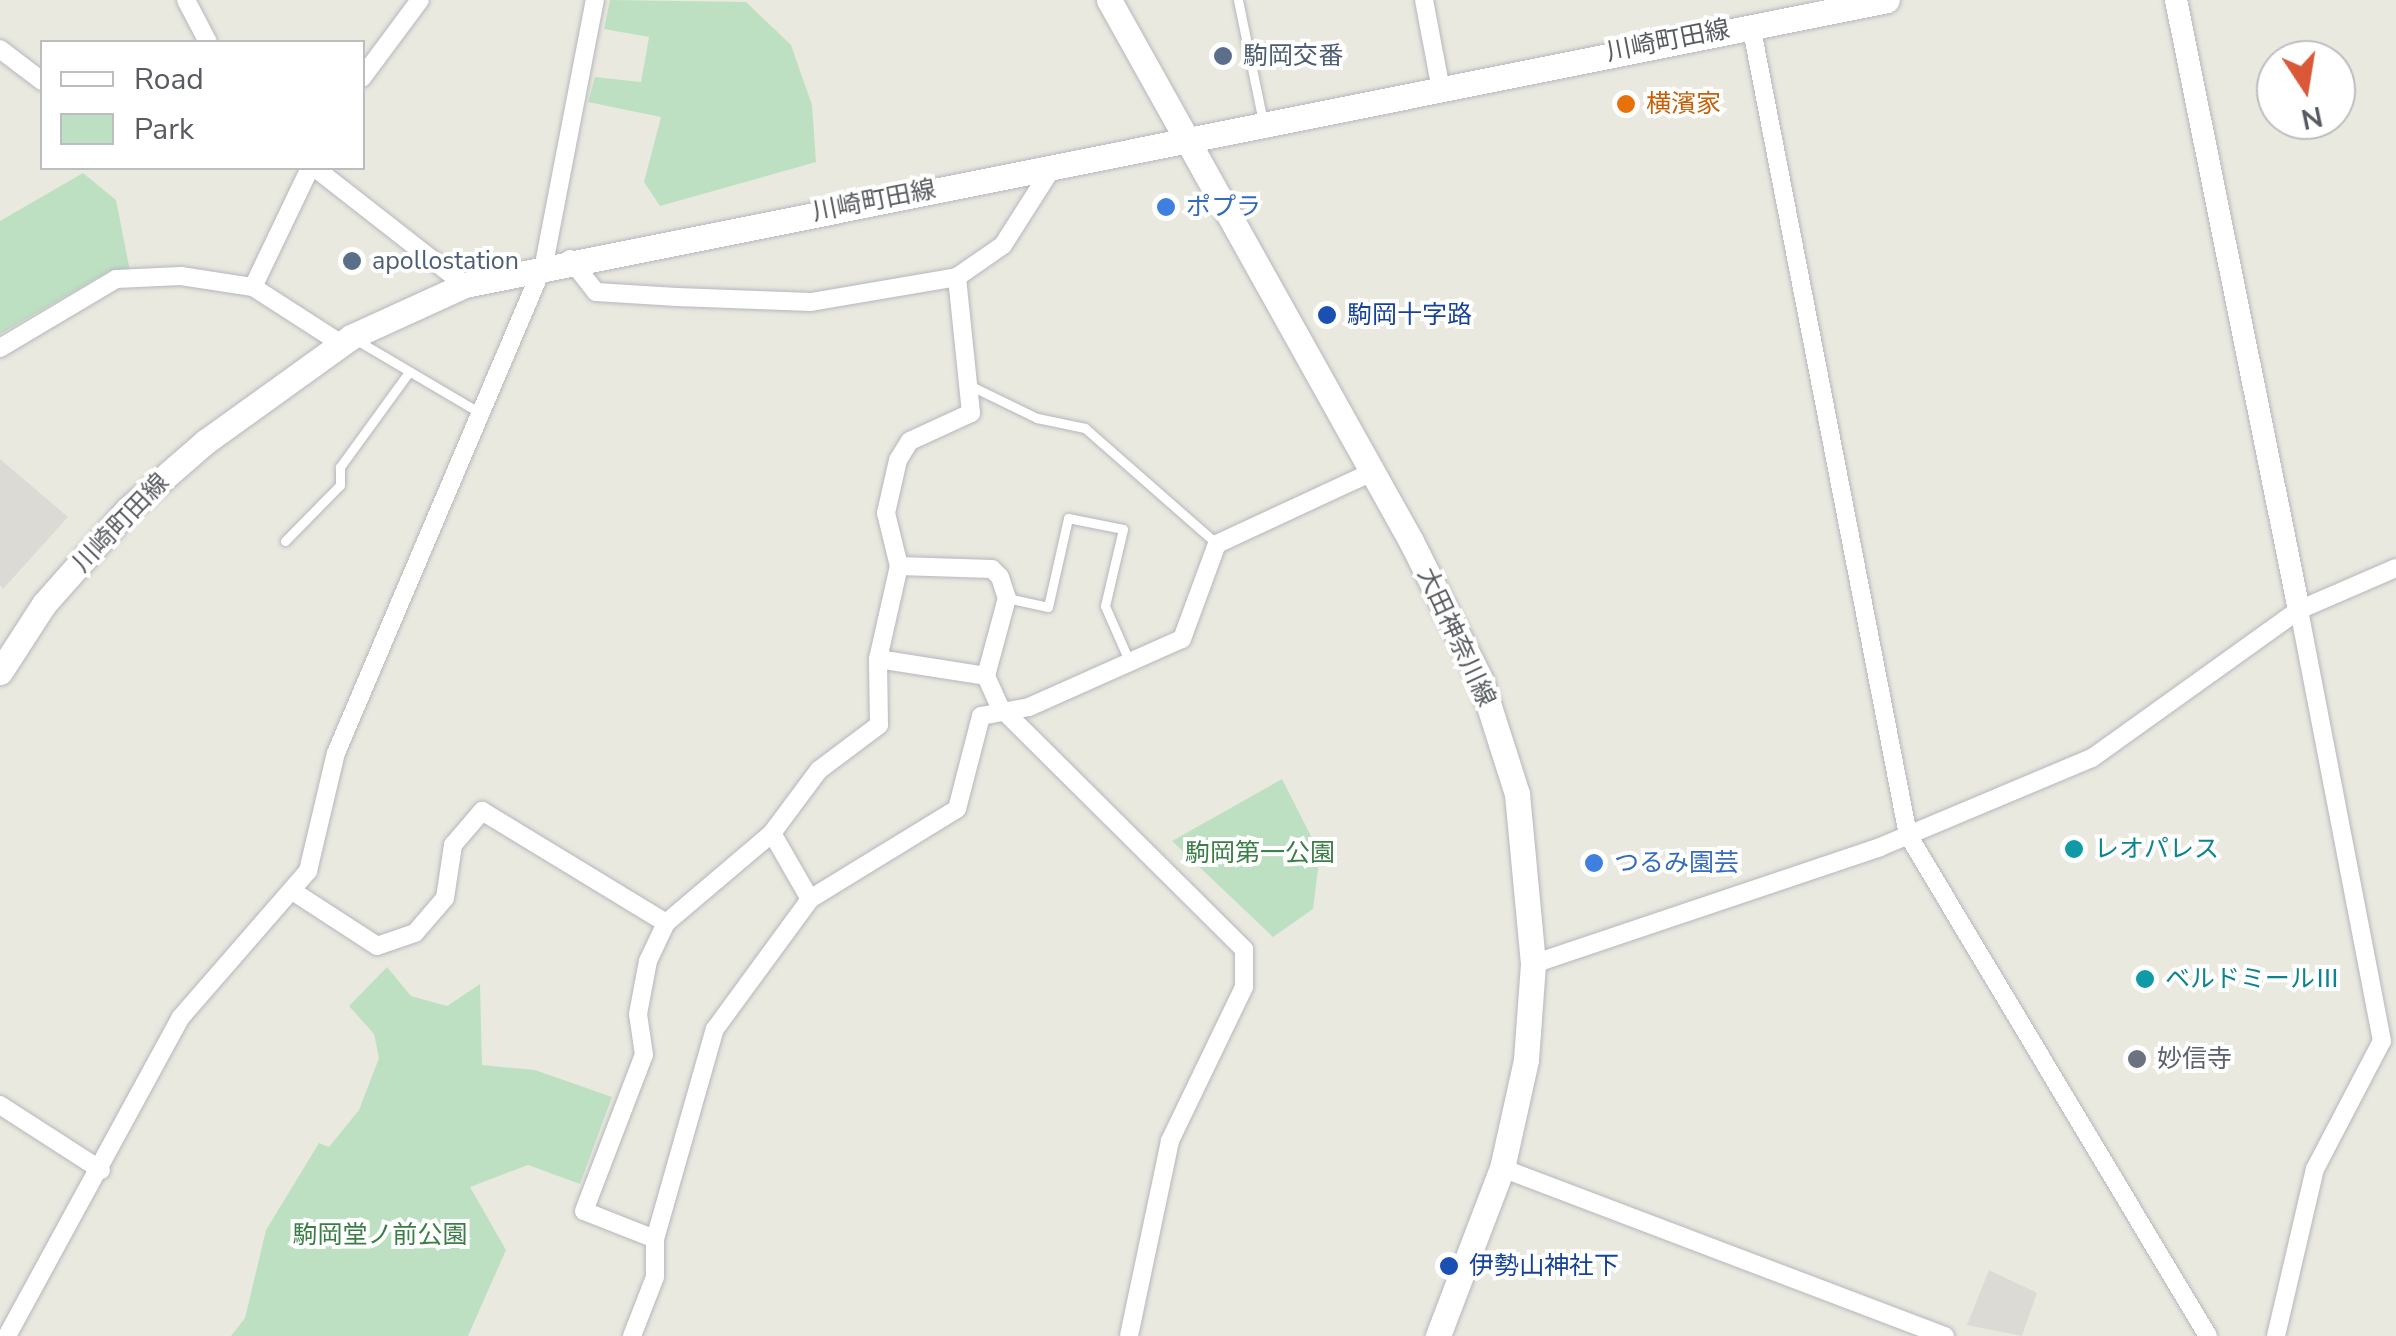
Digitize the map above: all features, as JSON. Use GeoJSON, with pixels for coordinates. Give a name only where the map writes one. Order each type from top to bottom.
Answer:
{"type":"FeatureCollection","features":[{"type":"Feature","properties":{"kind":"main road","name":"大田神奈川線"},"geometry":{"type":"LineString","coordinates":[[1109,0],[1372,472],[1481,681],[1517,794],[1533,964],[1526,1060],[1502,1168],[1438,1336]]}},
{"type":"Feature","properties":{"kind":"main road","name":"川崎町田線"},"geometry":{"type":"LineString","coordinates":[[0,672],[44,604],[128,509],[346,340],[465,286],[557,261],[1052,168],[1440,85],[1750,25],[1800,8],[1887,0]]}},
{"type":"Feature","properties":{"kind":"street"},"geometry":{"type":"LineString","coordinates":[[186,0],[207,40]]}},
{"type":"Feature","properties":{"kind":"street"},"geometry":{"type":"LineString","coordinates":[[365,74],[420,0]]}},
{"type":"Feature","properties":{"kind":"street"},"geometry":{"type":"LineString","coordinates":[[7,1336],[181,1017],[294,892],[308,871],[336,753],[477,411],[557,261],[595,0]]}},
{"type":"Feature","properties":{"kind":"street"},"geometry":{"type":"LineString","coordinates":[[1424,0],[1440,85]]}},
{"type":"Feature","properties":{"kind":"street"},"geometry":{"type":"LineString","coordinates":[[2176,0],[2382,1041],[2315,1169],[2276,1336]]}},
{"type":"Feature","properties":{"kind":"street"},"geometry":{"type":"LineString","coordinates":[[1750,25],[1908,835],[2208,1336]]}},
{"type":"Feature","properties":{"kind":"street"},"geometry":{"type":"LineString","coordinates":[[0,48],[40,79]]}},
{"type":"Feature","properties":{"kind":"street"},"geometry":{"type":"LineString","coordinates":[[557,261],[596,292],[677,298],[811,302],[957,278],[1003,244],[1052,168]]}},
{"type":"Feature","properties":{"kind":"street"},"geometry":{"type":"LineString","coordinates":[[253,286],[311,170]]}},
{"type":"Feature","properties":{"kind":"street"},"geometry":{"type":"LineString","coordinates":[[315,170],[465,286]]}},
{"type":"Feature","properties":{"kind":"street"},"geometry":{"type":"LineString","coordinates":[[654,1239],[584,1211],[644,1055],[638,1014],[666,923],[772,834],[819,770],[879,725],[878,659],[899,566],[886,513],[898,460],[910,441],[963,423],[969,386],[957,278]]}},
{"type":"Feature","properties":{"kind":"street"},"geometry":{"type":"LineString","coordinates":[[0,348],[116,279],[253,286],[346,340]]}},
{"type":"Feature","properties":{"kind":"street"},"geometry":{"type":"LineString","coordinates":[[632,1336],[655,1276],[654,1239],[715,1028],[810,899],[957,809],[980,716],[1000,707],[1029,708],[1182,639],[1217,544],[1372,472]]}},
{"type":"Feature","properties":{"kind":"street"},"geometry":{"type":"LineString","coordinates":[[899,566],[992,568],[1006,598],[986,676],[1000,707],[1236,933],[1247,962],[1244,987],[1170,1142],[1129,1336]]}},
{"type":"Feature","properties":{"kind":"street"},"geometry":{"type":"LineString","coordinates":[[1533,964],[1908,835],[2092,758],[2299,610],[2396,568]]}},
{"type":"Feature","properties":{"kind":"street"},"geometry":{"type":"LineString","coordinates":[[878,659],[986,676]]}},
{"type":"Feature","properties":{"kind":"street"},"geometry":{"type":"LineString","coordinates":[[294,892],[376,946],[415,933],[445,898],[453,844],[482,811],[666,923]]}},
{"type":"Feature","properties":{"kind":"street"},"geometry":{"type":"LineString","coordinates":[[772,834],[810,899]]}},
{"type":"Feature","properties":{"kind":"street"},"geometry":{"type":"LineString","coordinates":[[0,1105],[100,1170]]}},
{"type":"Feature","properties":{"kind":"street"},"geometry":{"type":"LineString","coordinates":[[1502,1168],[1944,1336]]}},
{"type":"Feature","properties":{"kind":"lane"},"geometry":{"type":"LineString","coordinates":[[1238,0],[1262,122]]}},
{"type":"Feature","properties":{"kind":"lane"},"geometry":{"type":"LineString","coordinates":[[346,340],[477,411]]}},
{"type":"Feature","properties":{"kind":"lane"},"geometry":{"type":"LineString","coordinates":[[285,541],[340,485],[340,467],[408,372]]}},
{"type":"Feature","properties":{"kind":"lane"},"geometry":{"type":"LineString","coordinates":[[969,386],[1037,418],[1085,428],[1217,544]]}},
{"type":"Feature","properties":{"kind":"lane"},"geometry":{"type":"LineString","coordinates":[[1006,598],[1048,607],[1068,518],[1123,529],[1105,606],[1130,663]]}},
{"type":"Feature","properties":{"kind":"shaded area"},"geometry":{"type":"Polygon","coordinates":[[[0,459],[68,517],[3,589],[0,585],[0,459]]]}},
{"type":"Feature","properties":{"kind":"shaded area"},"geometry":{"type":"Polygon","coordinates":[[[1989,1270],[2037,1293],[2022,1336],[1967,1325],[1989,1270]]]}},
{"type":"Feature","properties":{"kind":"green space"},"geometry":{"type":"Polygon","coordinates":[[[610,0],[746,2],[791,45],[812,105],[816,162],[660,206],[644,182],[661,117],[588,102],[595,77],[641,82],[649,37],[604,29],[610,0]]]}},
{"type":"Feature","properties":{"kind":"green space"},"geometry":{"type":"Polygon","coordinates":[[[83,173],[116,200],[130,271],[109,271],[0,334],[0,221],[83,173]]]}},
{"type":"Feature","properties":{"kind":"green space","name":"駒岡第一公園"},"geometry":{"type":"Polygon","coordinates":[[[1282,779],[1320,854],[1313,909],[1273,937],[1172,841],[1282,779]]]}},
{"type":"Feature","properties":{"kind":"green space","name":"駒岡堂ノ前公園"},"geometry":{"type":"Polygon","coordinates":[[[387,967],[411,996],[447,1006],[480,984],[482,1065],[535,1070],[612,1097],[580,1184],[528,1165],[470,1187],[506,1250],[468,1336],[231,1336],[245,1318],[266,1230],[319,1143],[329,1147],[359,1110],[379,1058],[374,1034],[349,1006],[387,967]]]}},
{"type":"Feature","properties":{"kind":"place","name":"駒岡交番"},"geometry":{"type":"Point","coordinates":[1223,56]}},
{"type":"Feature","properties":{"kind":"place","name":"横濱家"},"geometry":{"type":"Point","coordinates":[1626,104]}},
{"type":"Feature","properties":{"kind":"place","name":"ポプラ"},"geometry":{"type":"Point","coordinates":[1166,207]}},
{"type":"Feature","properties":{"kind":"place","name":"apollostation"},"geometry":{"type":"Point","coordinates":[352,261]}},
{"type":"Feature","properties":{"kind":"place","name":"駒岡十字路"},"geometry":{"type":"Point","coordinates":[1327,315]}},
{"type":"Feature","properties":{"kind":"place","name":"レオパレス"},"geometry":{"type":"Point","coordinates":[2074,849]}},
{"type":"Feature","properties":{"kind":"place","name":"つるみ園芸"},"geometry":{"type":"Point","coordinates":[1594,863]}},
{"type":"Feature","properties":{"kind":"place","name":"ベルドミールⅢ"},"geometry":{"type":"Point","coordinates":[2145,979]}},
{"type":"Feature","properties":{"kind":"place","name":"妙信寺"},"geometry":{"type":"Point","coordinates":[2137,1059]}},
{"type":"Feature","properties":{"kind":"place","name":"伊勢山神社下"},"geometry":{"type":"Point","coordinates":[1449,1266]}}]}
